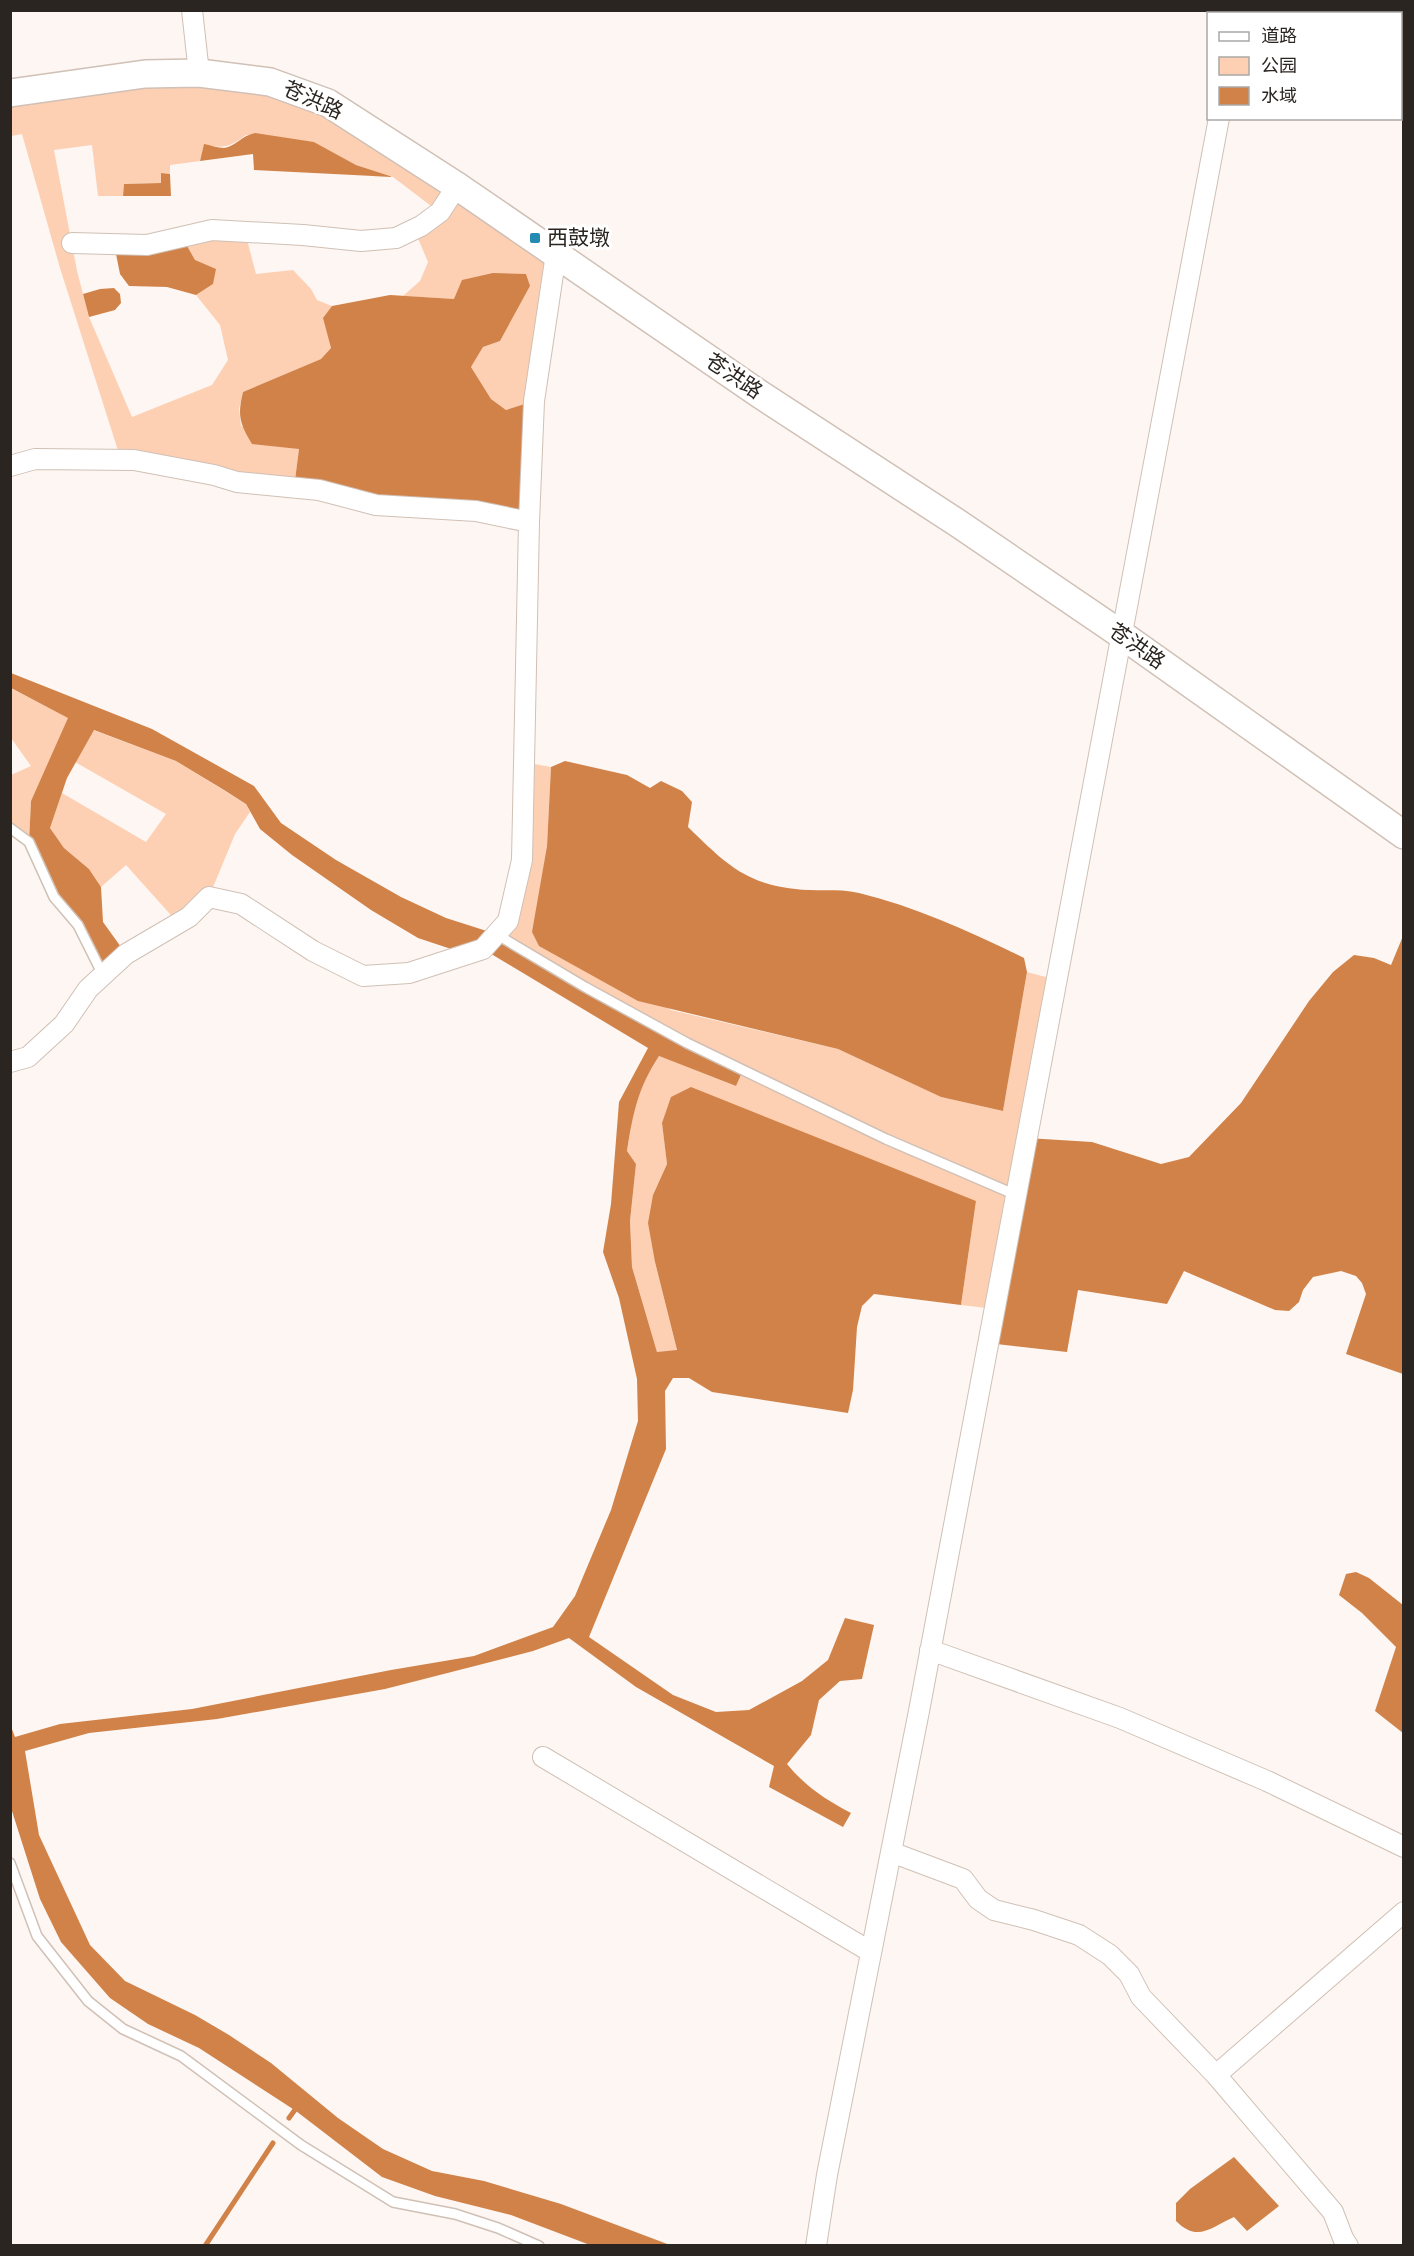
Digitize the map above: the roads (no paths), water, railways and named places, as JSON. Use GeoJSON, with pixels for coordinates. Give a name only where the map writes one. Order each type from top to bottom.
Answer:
{"type":"FeatureCollection","features":[{"type":"Feature","properties":{"kind":"main road","name":"苍洪路"},"geometry":{"type":"LineString","coordinates":[[10,93],[145,74],[199,74],[270,82],[328,103],[758,393],[959,524],[1404,835]]}},
{"type":"Feature","properties":{"kind":"main road"},"geometry":{"type":"LineString","coordinates":[[10,99],[145,79],[205,80],[270,88],[327,108],[455,189]]}},
{"type":"Feature","properties":{"kind":"main road"},"geometry":{"type":"LineString","coordinates":[[1121,637],[1404,841]]}},
{"type":"Feature","properties":{"kind":"street"},"geometry":{"type":"LineString","coordinates":[[192,10],[199,74]]}},
{"type":"Feature","properties":{"kind":"street"},"geometry":{"type":"LineString","coordinates":[[816,2246],[827,2175],[930,1650],[1219,120]]}},
{"type":"Feature","properties":{"kind":"street"},"geometry":{"type":"LineString","coordinates":[[72,243],[147,245],[212,230],[362,241],[396,238],[421,226],[440,212],[455,189]]}},
{"type":"Feature","properties":{"kind":"street"},"geometry":{"type":"LineString","coordinates":[[10,1062],[28,1057],[64,1024],[88,988],[126,954],[189,916],[208,897],[241,904],[313,951],[363,975],[409,973],[483,949],[508,921],[522,860],[529,522],[534,401],[556,257]]}},
{"type":"Feature","properties":{"kind":"street"},"geometry":{"type":"LineString","coordinates":[[10,466],[35,459],[134,460],[214,475],[237,482],[320,490],[376,505],[476,511],[529,522]]}},
{"type":"Feature","properties":{"kind":"street"},"geometry":{"type":"LineString","coordinates":[[930,1650],[1120,1718],[1267,1781],[1404,1847]]}},
{"type":"Feature","properties":{"kind":"street"},"geometry":{"type":"LineString","coordinates":[[543,1757],[871,1952]]}},
{"type":"Feature","properties":{"kind":"street"},"geometry":{"type":"LineString","coordinates":[[891,1852],[963,1879],[978,1899],[994,1910],[1079,1935],[1110,1955],[1129,1974],[1141,1996],[1216,2075],[1333,2212],[1342,2238],[1348,2246]]}},
{"type":"Feature","properties":{"kind":"street"},"geometry":{"type":"LineString","coordinates":[[1216,2075],[1404,1912]]}},
{"type":"Feature","properties":{"kind":"lane"},"geometry":{"type":"LineString","coordinates":[[10,828],[29,842],[54,897],[78,924],[103,975]]}},
{"type":"Feature","properties":{"kind":"lane"},"geometry":{"type":"LineString","coordinates":[[496,934],[585,987],[687,1043],[886,1139],[1016,1195]]}},
{"type":"Feature","properties":{"kind":"lane"},"geometry":{"type":"LineString","coordinates":[[10,1863],[37,1936],[88,2001],[123,2029],[181,2056],[301,2145],[393,2202],[455,2214],[498,2228],[539,2246]]}},
{"type":"Feature","properties":{"kind":"water"},"geometry":{"type":"Polygon","coordinates":[[[255,133],[314,142],[356,165],[393,177],[254,170],[253,154],[200,161],[204,144],[224,148],[255,133]]]}},
{"type":"Feature","properties":{"kind":"water"},"geometry":{"type":"Polygon","coordinates":[[[161,173],[170,174],[171,196],[123,196],[124,184],[161,183],[161,173]]]}},
{"type":"Feature","properties":{"kind":"water"},"geometry":{"type":"Polygon","coordinates":[[[182,237],[195,260],[216,269],[213,284],[196,295],[167,287],[129,286],[120,274],[114,244],[182,237]]]}},
{"type":"Feature","properties":{"kind":"water"},"geometry":{"type":"Polygon","coordinates":[[[493,273],[526,274],[530,286],[500,341],[483,347],[471,367],[491,399],[506,410],[534,401],[529,522],[294,488],[299,449],[252,444],[241,420],[240,407],[243,392],[321,359],[331,348],[323,318],[332,306],[390,295],[454,299],[462,280],[493,273]]]}},
{"type":"Feature","properties":{"kind":"water"},"geometry":{"type":"Polygon","coordinates":[[[114,288],[120,294],[121,303],[115,310],[89,317],[83,294],[114,288]]]}},
{"type":"Feature","properties":{"kind":"water"},"geometry":{"type":"Polygon","coordinates":[[[11,673],[152,729],[254,786],[281,823],[336,860],[401,897],[446,918],[496,934],[743,1070],[736,1086],[659,1056],[637,1101],[627,1151],[636,1164],[630,1221],[632,1267],[657,1352],[677,1350],[655,1262],[648,1223],[653,1195],[667,1164],[662,1123],[671,1097],[691,1087],[976,1201],[961,1305],[874,1294],[862,1306],[857,1327],[853,1390],[848,1413],[712,1392],[689,1378],[673,1378],[665,1391],[666,1449],[589,1637],[673,1695],[716,1712],[749,1710],[802,1681],[828,1660],[845,1618],[874,1625],[862,1679],[840,1681],[819,1700],[811,1735],[787,1764],[816,1792],[851,1813],[843,1827],[769,1787],[774,1766],[636,1687],[569,1638],[533,1651],[385,1689],[217,1719],[89,1733],[25,1751],[39,1835],[90,1945],[125,1981],[195,2015],[229,2035],[271,2063],[338,2118],[383,2149],[432,2171],[484,2181],[561,2204],[670,2245],[590,2245],[511,2215],[435,2196],[382,2177],[296,2111],[199,2048],[148,2024],[110,1998],[61,1942],[40,1899],[11,1808],[10,1724],[15,1737],[60,1724],[192,1709],[474,1656],[553,1627],[575,1596],[611,1510],[638,1421],[637,1379],[619,1298],[603,1252],[611,1204],[619,1102],[648,1048],[483,949],[451,949],[418,938],[371,910],[292,855],[260,829],[246,804],[176,761],[94,730],[67,778],[50,828],[64,848],[89,869],[101,887],[103,922],[126,954],[103,975],[78,925],[54,897],[29,842],[31,801],[68,718],[11,688],[11,673]]]}},
{"type":"Feature","properties":{"kind":"water"},"geometry":{"type":"Polygon","coordinates":[[[565,761],[627,775],[650,788],[661,781],[682,791],[692,802],[688,827],[728,864],[755,879],[788,888],[859,893],[901,905],[943,921],[1024,958],[1027,972],[1003,1111],[941,1097],[838,1049],[638,1001],[539,946],[532,932],[547,846],[551,767],[565,761]]]}},
{"type":"Feature","properties":{"kind":"water"},"geometry":{"type":"Polygon","coordinates":[[[1403,936],[1403,1374],[1346,1354],[1366,1294],[1362,1283],[1356,1276],[1341,1271],[1313,1277],[1303,1290],[1299,1302],[1289,1311],[1275,1310],[1184,1271],[1167,1304],[1078,1290],[1067,1352],[988,1343],[1027,1138],[1092,1142],[1161,1164],[1189,1157],[1241,1103],[1309,1001],[1333,972],[1354,955],[1374,958],[1391,965],[1403,936]]]}},
{"type":"Feature","properties":{"kind":"water"},"geometry":{"type":"Polygon","coordinates":[[[1356,1572],[1369,1578],[1403,1605],[1403,1733],[1375,1711],[1396,1647],[1362,1613],[1339,1595],[1346,1574],[1356,1572]]]}},
{"type":"Feature","properties":{"kind":"water"},"geometry":{"type":"Polygon","coordinates":[[[1234,2157],[1279,2206],[1247,2231],[1234,2217],[1205,2231],[1191,2231],[1184,2228],[1176,2221],[1176,2203],[1190,2189],[1234,2157]]]}},
{"type":"Feature","properties":{"kind":"waterway"},"geometry":{"type":"LineString","coordinates":[[289,2118],[297,2107]]}},
{"type":"Feature","properties":{"kind":"waterway"},"geometry":{"type":"LineString","coordinates":[[205,2246],[273,2143]]}},
{"type":"Feature","properties":{"kind":"place","name":"西鼓墩"},"geometry":{"type":"Point","coordinates":[535,238]}}]}
